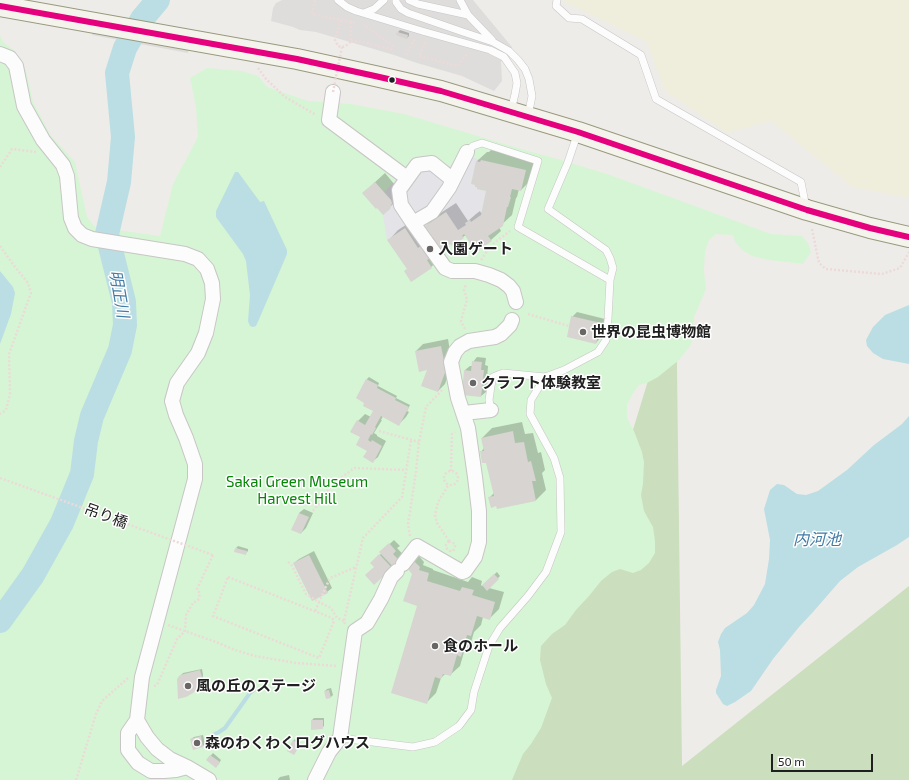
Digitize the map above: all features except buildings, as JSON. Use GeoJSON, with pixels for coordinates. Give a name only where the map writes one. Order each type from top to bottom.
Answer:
{"type":"FeatureCollection","features":[{"type":"Feature","properties":{"kind":"street"},"geometry":{"type":"LineString","coordinates":[[0,6],[297,59],[441,91],[578,132],[807,210],[856,224],[907,242]]}},
{"type":"Feature","properties":{"kind":"street"},"geometry":{"type":"LineString","coordinates":[[0,54],[10,58],[16,66],[24,106],[43,140],[63,165],[67,176],[71,218],[75,228],[82,235],[92,239],[185,254],[198,259],[207,269],[212,283],[213,299],[206,333],[198,353],[177,383],[172,401],[195,464],[194,479],[142,677],[137,720],[128,733],[128,750],[138,763],[151,771],[176,770],[187,767]]}},
{"type":"Feature","properties":{"kind":"street"},"geometry":{"type":"LineString","coordinates":[[333,92],[329,120],[407,178]]}},
{"type":"Feature","properties":{"kind":"street"},"geometry":{"type":"LineString","coordinates":[[413,223],[432,212],[449,188],[467,152]]}},
{"type":"Feature","properties":{"kind":"street"},"geometry":{"type":"LineString","coordinates":[[453,180],[432,163],[417,165],[399,190],[401,206],[445,268],[452,271],[472,271],[489,275],[501,280],[513,291],[516,302]]}},
{"type":"Feature","properties":{"kind":"street"},"geometry":{"type":"LineString","coordinates":[[315,780],[329,752],[340,738],[355,631],[367,623],[391,577],[417,546],[462,572],[465,571],[475,557],[479,542],[479,511],[475,477],[468,428],[458,398],[450,362],[460,346],[469,341],[495,337],[501,334],[510,325],[512,320]]}},
{"type":"Feature","properties":{"kind":"street"},"geometry":{"type":"LineString","coordinates":[[464,413],[491,410]]}},
{"type":"Feature","properties":{"kind":"street"},"geometry":{"type":"LineString","coordinates":[[137,720],[147,737],[157,749],[170,760],[187,767],[209,780]]}},
{"type":"Feature","properties":{"kind":"lane"},"geometry":{"type":"LineString","coordinates":[[338,0],[347,7],[356,11],[490,50],[504,57],[514,73],[516,83],[515,94],[519,114]]}},
{"type":"Feature","properties":{"kind":"lane"},"geometry":{"type":"LineString","coordinates":[[364,13],[374,8],[384,0]]}},
{"type":"Feature","properties":{"kind":"lane"},"geometry":{"type":"LineString","coordinates":[[396,0],[401,9],[408,13],[493,42],[509,51],[525,69],[529,79],[532,96],[519,114]]}},
{"type":"Feature","properties":{"kind":"lane"},"geometry":{"type":"LineString","coordinates":[[409,0],[418,4],[468,15]]}},
{"type":"Feature","properties":{"kind":"lane"},"geometry":{"type":"LineString","coordinates":[[460,0],[468,15],[493,42]]}},
{"type":"Feature","properties":{"kind":"lane"},"geometry":{"type":"LineString","coordinates":[[557,0],[556,6],[570,18],[582,19],[641,54],[656,99],[801,182],[807,210]]}},
{"type":"Feature","properties":{"kind":"lane"},"geometry":{"type":"LineString","coordinates":[[491,410],[490,400],[493,377],[503,373],[545,376],[564,370],[598,352],[606,340],[610,280],[613,268],[610,258],[606,250],[548,209],[568,162],[578,132]]}},
{"type":"Feature","properties":{"kind":"lane"},"geometry":{"type":"LineString","coordinates":[[467,152],[473,146],[482,143],[538,161],[518,228],[610,280]]}},
{"type":"Feature","properties":{"kind":"lane"},"geometry":{"type":"LineString","coordinates":[[340,738],[413,747],[435,742],[459,726],[471,710],[474,692],[489,646],[500,628],[528,596],[546,572],[560,532],[560,478],[554,458],[530,414],[531,400],[545,376]]}},
{"type":"Feature","properties":{"kind":"path"},"geometry":{"type":"LineString","coordinates":[[315,0],[312,14],[371,27]]}},
{"type":"Feature","properties":{"kind":"path"},"geometry":{"type":"LineString","coordinates":[[341,20],[335,40],[338,46],[342,47]]}},
{"type":"Feature","properties":{"kind":"path"},"geometry":{"type":"LineString","coordinates":[[342,47],[346,46],[351,41],[352,22]]}},
{"type":"Feature","properties":{"kind":"path"},"geometry":{"type":"LineString","coordinates":[[351,41],[358,41],[391,49],[393,46],[364,25]]}},
{"type":"Feature","properties":{"kind":"path"},"geometry":{"type":"LineString","coordinates":[[430,33],[419,56],[457,66],[474,46]]}},
{"type":"Feature","properties":{"kind":"path"},"geometry":{"type":"LineString","coordinates":[[406,55],[414,40],[407,38]]}},
{"type":"Feature","properties":{"kind":"path"},"geometry":{"type":"LineString","coordinates":[[333,92],[342,47]]}},
{"type":"Feature","properties":{"kind":"path"},"geometry":{"type":"LineString","coordinates":[[254,63],[266,79],[285,97],[320,117],[329,120]]}},
{"type":"Feature","properties":{"kind":"path"},"geometry":{"type":"LineString","coordinates":[[0,167],[12,149],[55,155]]}},
{"type":"Feature","properties":{"kind":"path"},"geometry":{"type":"LineString","coordinates":[[807,210],[811,222],[819,263],[826,269],[882,274],[900,268],[907,242]]}},
{"type":"Feature","properties":{"kind":"path"},"geometry":{"type":"LineString","coordinates":[[469,341],[462,321],[467,300],[464,290],[472,271],[494,243],[509,231],[518,228]]}},
{"type":"Feature","properties":{"kind":"path"},"geometry":{"type":"LineString","coordinates":[[0,246],[28,283],[31,293],[9,354],[10,394],[6,410],[0,414]]}},
{"type":"Feature","properties":{"kind":"path"},"geometry":{"type":"LineString","coordinates":[[528,314],[569,326]]}},
{"type":"Feature","properties":{"kind":"path"},"geometry":{"type":"LineString","coordinates":[[417,546],[410,536],[408,524],[419,442],[426,406],[454,378]]}},
{"type":"Feature","properties":{"kind":"path"},"geometry":{"type":"LineString","coordinates":[[451,471],[452,434],[456,430],[468,428]]}},
{"type":"Feature","properties":{"kind":"path"},"geometry":{"type":"LineString","coordinates":[[379,431],[419,442]]}},
{"type":"Feature","properties":{"kind":"path"},"geometry":{"type":"LineString","coordinates":[[355,631],[346,627],[344,621],[363,538],[402,497],[410,440]]}},
{"type":"Feature","properties":{"kind":"path"},"geometry":{"type":"LineString","coordinates":[[313,511],[332,485],[354,468],[406,470]]}},
{"type":"Feature","properties":{"kind":"path"},"geometry":{"type":"LineString","coordinates":[[449,484],[451,485],[458,480],[456,474],[451,471]]}},
{"type":"Feature","properties":{"kind":"path"},"geometry":{"type":"LineString","coordinates":[[449,484],[446,482],[445,477],[446,473],[451,471]]}},
{"type":"Feature","properties":{"kind":"path","name":"吊り橋"},"geometry":{"type":"LineString","coordinates":[[0,478],[213,554],[197,589],[200,594],[198,600],[192,603],[186,615],[185,631]]}},
{"type":"Feature","properties":{"kind":"path"},"geometry":{"type":"LineString","coordinates":[[449,484],[438,502],[435,515],[437,523],[449,540],[454,543],[455,549],[453,551],[446,548],[449,540]]}},
{"type":"Feature","properties":{"kind":"path"},"geometry":{"type":"LineString","coordinates":[[288,562],[291,564],[306,594],[331,608],[337,618],[344,621]]}},
{"type":"Feature","properties":{"kind":"path"},"geometry":{"type":"LineString","coordinates":[[315,612],[330,578],[356,567]]}},
{"type":"Feature","properties":{"kind":"path"},"geometry":{"type":"LineString","coordinates":[[228,577],[315,612],[332,618],[334,621],[319,658],[213,616],[228,577]]}},
{"type":"Feature","properties":{"kind":"path"},"geometry":{"type":"LineString","coordinates":[[140,688],[150,688],[157,685],[177,639],[185,631],[255,656],[296,663],[350,667]]}},
{"type":"Feature","properties":{"kind":"path"},"geometry":{"type":"LineString","coordinates":[[76,780],[96,714],[102,701],[146,661]]}},
{"type":"Feature","properties":{"kind":"green space"},"geometry":{"type":"Polygon","coordinates":[[[563,0],[909,0],[909,198],[852,187],[771,121],[727,133],[665,91],[647,42],[563,0]]]}},
{"type":"Feature","properties":{"kind":"green space","name":"Sakai Green Museum Harvest Hill"},"geometry":{"type":"Polygon","coordinates":[[[0,35],[3,42],[15,51],[26,70],[33,102],[51,136],[75,162],[87,217],[95,227],[160,236],[173,184],[198,137],[196,107],[190,78],[207,68],[242,71],[258,76],[267,87],[308,101],[351,104],[404,114],[610,175],[771,234],[802,236],[808,243],[811,252],[803,264],[769,260],[752,256],[742,250],[735,242],[733,235],[716,234],[709,240],[705,251],[704,271],[706,289],[694,317],[694,337],[690,346],[679,360],[658,377],[647,383],[639,385],[627,405],[627,418],[634,431],[644,462],[641,495],[644,511],[653,527],[655,553],[649,563],[641,570],[633,573],[620,569],[612,572],[601,581],[565,625],[552,634],[541,646],[540,660],[546,684],[552,698],[541,728],[523,754],[512,780],[0,780],[0,35]]]}},
{"type":"Feature","properties":{"kind":"green space"},"geometry":{"type":"Polygon","coordinates":[[[676,289],[682,766],[909,586],[909,780],[473,780],[607,515],[676,289]]]}},
{"type":"Feature","properties":{"kind":"shaded area"},"geometry":{"type":"Polygon","coordinates":[[[282,0],[473,0],[512,47],[501,62],[502,81],[494,91],[462,76],[316,32],[300,30],[271,21],[273,8],[276,3],[282,0]]]}},
{"type":"Feature","properties":{"kind":"shaded area"},"geometry":{"type":"Polygon","coordinates":[[[464,149],[471,157],[481,160],[480,162],[476,161],[471,184],[475,185],[477,189],[486,191],[481,215],[471,222],[470,220],[465,223],[466,225],[458,230],[445,212],[425,226],[433,237],[418,248],[405,228],[387,240],[383,215],[390,209],[392,203],[384,192],[414,160],[420,156],[435,158],[446,166],[450,166],[464,149]]]}},
{"type":"Feature","properties":{"kind":"water"},"geometry":{"type":"Polygon","coordinates":[[[235,172],[238,172],[260,202],[264,201],[287,250],[287,254],[260,317],[256,326],[253,327],[250,326],[248,321],[250,295],[246,261],[243,254],[216,217],[216,211],[235,172]]]}},
{"type":"Feature","properties":{"kind":"water"},"geometry":{"type":"Polygon","coordinates":[[[0,271],[13,287],[15,293],[11,314],[0,344],[0,271]]]}},
{"type":"Feature","properties":{"kind":"water"},"geometry":{"type":"Polygon","coordinates":[[[909,305],[909,364],[883,359],[873,353],[867,346],[866,340],[873,327],[885,315],[909,305]]]}},
{"type":"Feature","properties":{"kind":"water","name":"内河池"},"geometry":{"type":"Polygon","coordinates":[[[909,416],[909,537],[858,567],[840,581],[773,659],[751,691],[727,706],[723,704],[716,693],[721,676],[720,650],[718,642],[725,628],[747,613],[754,605],[765,584],[770,540],[764,509],[770,490],[777,484],[784,485],[797,494],[806,495],[818,491],[847,470],[874,445],[902,424],[909,416]]]}},
{"type":"Feature","properties":{"kind":"pier"},"geometry":{"type":"Polygon","coordinates":[[[96,15],[191,33],[188,53],[92,35],[96,15]]]}},
{"type":"Feature","properties":{"kind":"waterway","name":"明正川"},"geometry":{"type":"LineString","coordinates":[[0,621],[33,575],[62,523],[82,474],[86,441],[92,416],[120,350],[125,325],[124,302],[107,234],[119,182],[123,137],[117,73],[125,48],[142,19],[158,0]]}},
{"type":"Feature","properties":{"kind":"waterway"},"geometry":{"type":"LineString","coordinates":[[213,735],[225,728],[250,693],[254,690]]}},
{"type":"Feature","properties":{"kind":"transit line"},"geometry":{"type":"LineString","coordinates":[[0,6],[297,59],[441,91],[578,132],[807,210],[870,228],[909,237]]}},
{"type":"Feature","properties":{"kind":"place","name":"入園ゲート"},"geometry":{"type":"Point","coordinates":[430,249]}},
{"type":"Feature","properties":{"kind":"place","name":"世界の昆虫博物館"},"geometry":{"type":"Point","coordinates":[583,332]}},
{"type":"Feature","properties":{"kind":"place","name":"クラフト体験教室"},"geometry":{"type":"Point","coordinates":[473,383]}},
{"type":"Feature","properties":{"kind":"place","name":"食のホール"},"geometry":{"type":"Point","coordinates":[435,646]}},
{"type":"Feature","properties":{"kind":"place","name":"風の丘のステージ"},"geometry":{"type":"Point","coordinates":[188,686]}},
{"type":"Feature","properties":{"kind":"place","name":"森のわくわくログハウス"},"geometry":{"type":"Point","coordinates":[197,743]}}]}
